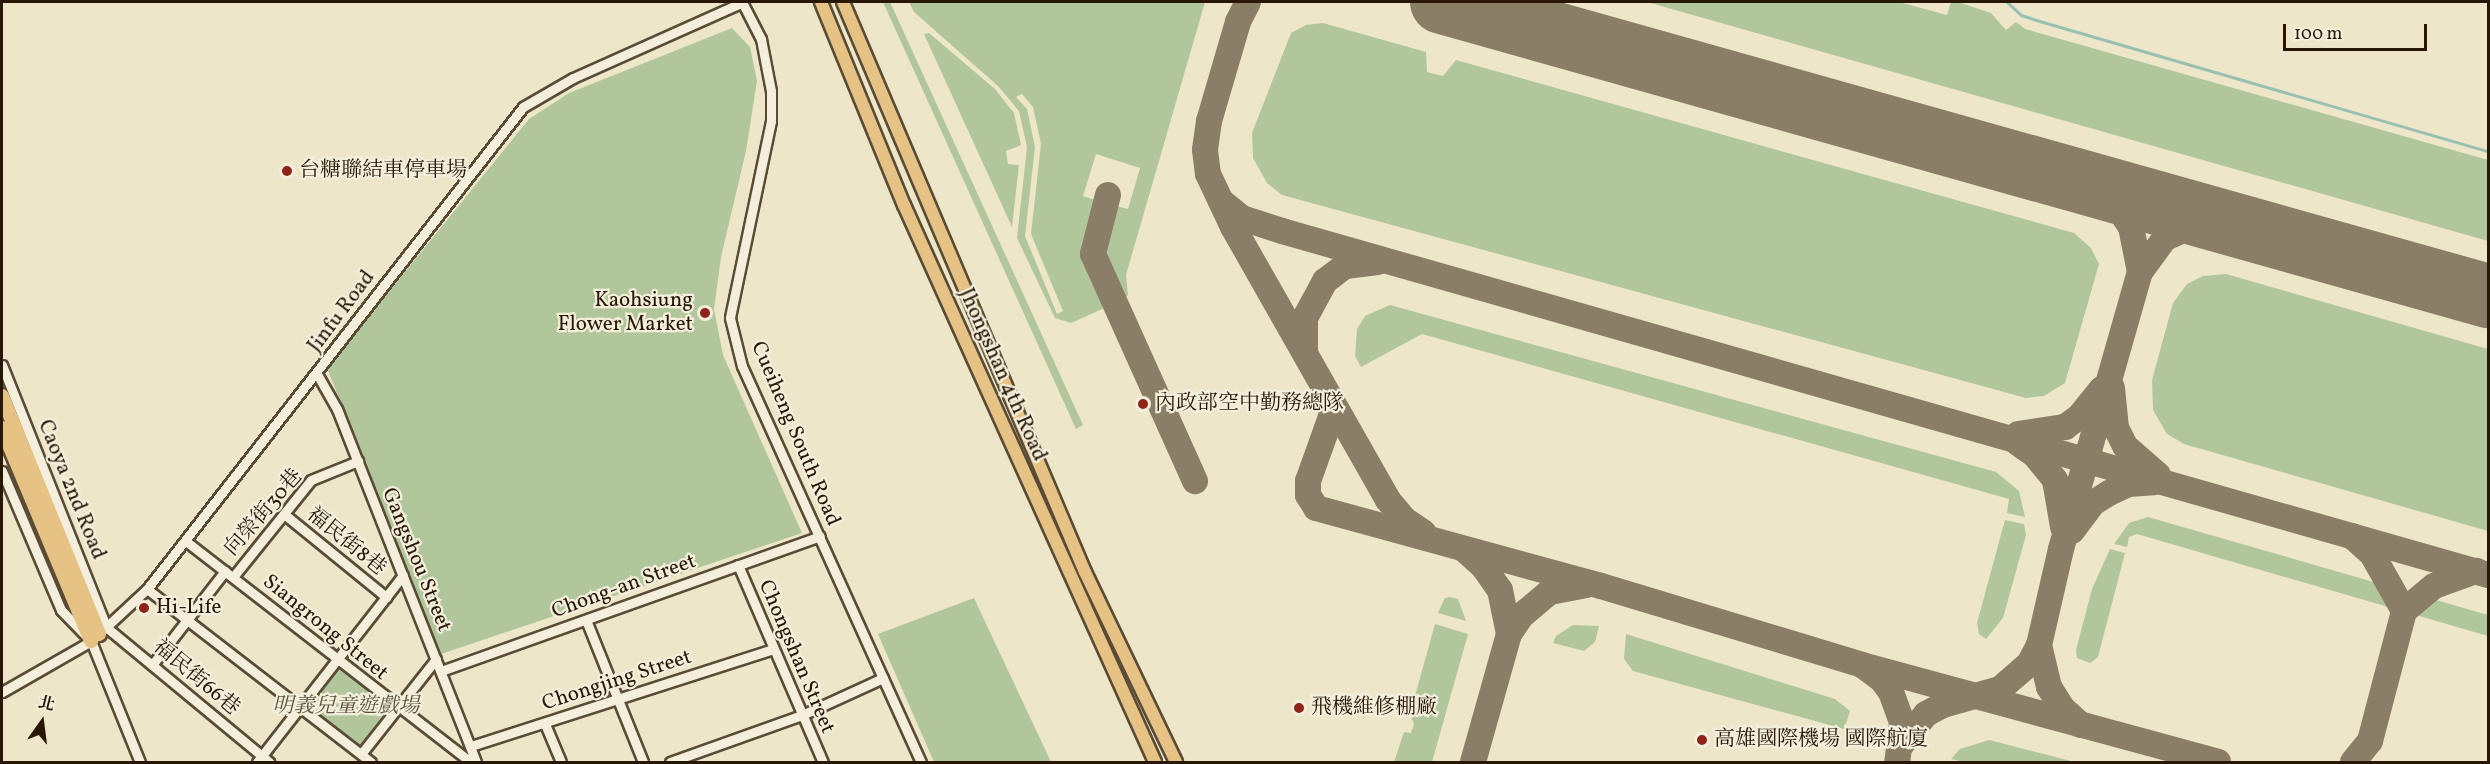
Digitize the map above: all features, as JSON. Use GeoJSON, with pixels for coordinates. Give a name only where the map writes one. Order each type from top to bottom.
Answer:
{"type":"FeatureCollection","features":[{"type":"Feature","properties":{"kind":"highway"},"geometry":{"type":"LineString","coordinates":[[2,396],[99,634]]}},
{"type":"Feature","properties":{"kind":"highway"},"geometry":{"type":"LineString","coordinates":[[2,428],[99,634]]}},
{"type":"Feature","properties":{"kind":"main road","name":"Jhongshan 4th Road"},"geometry":{"type":"LineString","coordinates":[[821,2],[904,205],[1155,762]]}},
{"type":"Feature","properties":{"kind":"main road","name":"Jhongshan 4th Road"},"geometry":{"type":"LineString","coordinates":[[843,2],[1085,572],[1176,762]]}},
{"type":"Feature","properties":{"kind":"street","name":"Jinfu Road"},"geometry":{"type":"LineString","coordinates":[[2,692],[99,634],[147,589],[187,542],[523,107],[573,78],[742,2]]}},
{"type":"Feature","properties":{"kind":"street","name":"Cueiheng South Road"},"geometry":{"type":"LineString","coordinates":[[742,2],[760,39],[771,91],[771,121],[730,318],[742,366],[921,762]]}},
{"type":"Feature","properties":{"kind":"street","name":"Caoya 2nd Road"},"geometry":{"type":"LineString","coordinates":[[2,365],[48,482],[140,762]]}},
{"type":"Feature","properties":{"kind":"street","name":"Gangshou Street"},"geometry":{"type":"LineString","coordinates":[[317,374],[358,461],[476,762]]}},
{"type":"Feature","properties":{"kind":"street","name":"向榮街30巷"},"geometry":{"type":"LineString","coordinates":[[153,665],[186,620],[284,514],[311,480],[358,461]]}},
{"type":"Feature","properties":{"kind":"street"},"geometry":{"type":"LineString","coordinates":[[2,471],[61,610],[99,634]]}},
{"type":"Feature","properties":{"kind":"street","name":"福民街8巷"},"geometry":{"type":"LineString","coordinates":[[284,514],[386,597]]}},
{"type":"Feature","properties":{"kind":"street","name":"Chong-an Street"},"geometry":{"type":"LineString","coordinates":[[441,671],[820,536]]}},
{"type":"Feature","properties":{"kind":"street","name":"Siangrong Street"},"geometry":{"type":"LineString","coordinates":[[187,542],[335,661],[471,762]]}},
{"type":"Feature","properties":{"kind":"street","name":"Chongshan Street"},"geometry":{"type":"LineString","coordinates":[[738,565],[823,762]]}},
{"type":"Feature","properties":{"kind":"street"},"geometry":{"type":"LineString","coordinates":[[262,761],[299,708],[403,575]]}},
{"type":"Feature","properties":{"kind":"street"},"geometry":{"type":"LineString","coordinates":[[147,589],[371,762]]}},
{"type":"Feature","properties":{"kind":"street"},"geometry":{"type":"LineString","coordinates":[[586,620],[643,762]]}},
{"type":"Feature","properties":{"kind":"street","name":"福民街66巷"},"geometry":{"type":"LineString","coordinates":[[99,634],[153,665],[262,761]]}},
{"type":"Feature","properties":{"kind":"street","name":"Chongjing Street"},"geometry":{"type":"LineString","coordinates":[[471,746],[773,649]]}},
{"type":"Feature","properties":{"kind":"street"},"geometry":{"type":"LineString","coordinates":[[361,754],[436,659]]}},
{"type":"Feature","properties":{"kind":"street"},"geometry":{"type":"LineString","coordinates":[[670,762],[802,715],[883,678]]}},
{"type":"Feature","properties":{"kind":"street"},"geometry":{"type":"LineString","coordinates":[[545,724],[561,762]]}},
{"type":"Feature","properties":{"kind":"green space"},"geometry":{"type":"Polygon","coordinates":[[[883,2],[890,2],[1083,425],[1076,429],[883,2]]]}},
{"type":"Feature","properties":{"kind":"green space"},"geometry":{"type":"Polygon","coordinates":[[[909,2],[1205,2],[1126,275],[1128,295],[1122,300],[1100,251],[1112,205],[1128,209],[1140,168],[1096,154],[1083,196],[1098,201],[1087,253],[1109,306],[1071,323],[1055,318],[1017,238],[1027,147],[1019,111],[998,86],[914,12],[909,2]],[[1022,94],[1016,97],[1027,109],[1035,147],[1025,236],[1057,314],[1063,311],[1031,234],[1041,144],[1033,107],[1022,94]]]}},
{"type":"Feature","properties":{"kind":"green space"},"geometry":{"type":"Polygon","coordinates":[[[1647,2],[1899,2],[1947,15],[1951,2],[1958,2],[1991,13],[2006,30],[2016,22],[2025,29],[2488,160],[2488,241],[1647,2]]]}},
{"type":"Feature","properties":{"kind":"green space"},"geometry":{"type":"Polygon","coordinates":[[[1323,23],[1426,52],[1427,72],[1443,76],[1456,60],[2074,233],[2091,248],[2099,264],[2065,383],[2044,396],[2026,398],[1282,195],[1267,183],[1253,158],[1252,133],[1291,33],[1306,25],[1323,23]]]}},
{"type":"Feature","properties":{"kind":"green space"},"geometry":{"type":"Polygon","coordinates":[[[732,28],[750,47],[757,81],[746,151],[721,257],[714,309],[723,355],[802,533],[441,654],[327,368],[529,119],[569,93],[732,28]]]}},
{"type":"Feature","properties":{"kind":"green space"},"geometry":{"type":"Polygon","coordinates":[[[929,33],[995,89],[1014,113],[1021,145],[1006,151],[1008,164],[1019,165],[1012,227],[924,34],[929,33]]]}},
{"type":"Feature","properties":{"kind":"green space"},"geometry":{"type":"Polygon","coordinates":[[[2226,274],[2488,349],[2488,531],[2184,444],[2167,434],[2153,410],[2152,380],[2173,303],[2187,284],[2203,276],[2226,274]]]}},
{"type":"Feature","properties":{"kind":"green space"},"geometry":{"type":"Polygon","coordinates":[[[1390,305],[1996,472],[2019,491],[2025,517],[2007,513],[2009,499],[1422,334],[1361,367],[1355,356],[1357,329],[1365,316],[1390,305]]]}},
{"type":"Feature","properties":{"kind":"green space"},"geometry":{"type":"Polygon","coordinates":[[[2148,517],[2488,615],[2488,636],[2137,534],[2129,537],[2127,547],[2114,544],[2129,523],[2148,517]]]}},
{"type":"Feature","properties":{"kind":"green space"},"geometry":{"type":"Polygon","coordinates":[[[2005,520],[2024,524],[2026,535],[2003,618],[1986,639],[1979,634],[1977,623],[2005,520]]]}},
{"type":"Feature","properties":{"kind":"green space"},"geometry":{"type":"Polygon","coordinates":[[[2110,549],[2125,553],[2098,657],[2090,663],[2077,658],[2076,650],[2092,589],[2110,549]]]}},
{"type":"Feature","properties":{"kind":"green space"},"geometry":{"type":"Polygon","coordinates":[[[974,598],[1051,762],[934,762],[878,634],[974,598]]]}},
{"type":"Feature","properties":{"kind":"green space"},"geometry":{"type":"Polygon","coordinates":[[[1445,598],[1458,599],[1466,621],[1438,613],[1445,598]]]}},
{"type":"Feature","properties":{"kind":"green space"},"geometry":{"type":"Polygon","coordinates":[[[1435,624],[1468,634],[1432,762],[1394,762],[1404,732],[1411,733],[1414,724],[1410,714],[1435,624]]]}},
{"type":"Feature","properties":{"kind":"green space"},"geometry":{"type":"Polygon","coordinates":[[[1573,625],[1599,626],[1595,642],[1584,651],[1553,643],[1556,636],[1573,625]]]}},
{"type":"Feature","properties":{"kind":"green space"},"geometry":{"type":"Polygon","coordinates":[[[1626,634],[1835,699],[1850,711],[1844,729],[1633,671],[1624,659],[1626,634]]]}},
{"type":"Feature","properties":{"kind":"green space","name":"明義兒童遊戲場"},"geometry":{"type":"Polygon","coordinates":[[[336,665],[390,707],[356,749],[303,708],[336,665]]]}},
{"type":"Feature","properties":{"kind":"green space"},"geometry":{"type":"Polygon","coordinates":[[[1989,740],[2075,762],[1964,762],[1951,759],[1960,749],[1989,740]]]}},
{"type":"Feature","properties":{"kind":"waterway"},"geometry":{"type":"LineString","coordinates":[[2007,2],[2021,15],[2036,20],[2488,151]]}},
{"type":"Feature","properties":{"kind":"taxiway"},"geometry":{"type":"LineString","coordinates":[[1248,2],[1238,22],[1209,121],[1205,150],[1208,174],[1233,227],[1388,500],[1405,520],[1423,532]]}},
{"type":"Feature","properties":{"kind":"taxiway"},"geometry":{"type":"LineString","coordinates":[[1901,745],[1926,714],[1943,705],[2000,689],[2029,664],[2039,645],[2061,549],[2140,272],[2131,227],[2113,200],[2085,181]]}},
{"type":"Feature","properties":{"kind":"taxiway"},"geometry":{"type":"LineString","coordinates":[[1108,195],[1093,254],[1195,481]]}},
{"type":"Feature","properties":{"kind":"taxiway"},"geometry":{"type":"LineString","coordinates":[[1221,201],[1242,218],[1282,231],[2488,575]]}},
{"type":"Feature","properties":{"kind":"taxiway"},"geometry":{"type":"LineString","coordinates":[[2140,272],[2165,238],[2197,224],[2232,223]]}},
{"type":"Feature","properties":{"kind":"taxiway"},"geometry":{"type":"LineString","coordinates":[[1305,351],[1305,318],[1325,281],[1345,266],[1378,262]]}},
{"type":"Feature","properties":{"kind":"taxiway"},"geometry":{"type":"LineString","coordinates":[[2112,388],[2116,428],[2125,446],[2158,475]]}},
{"type":"Feature","properties":{"kind":"taxiway"},"geometry":{"type":"LineString","coordinates":[[2018,434],[2065,427],[2079,417],[2102,389]]}},
{"type":"Feature","properties":{"kind":"taxiway"},"geometry":{"type":"LineString","coordinates":[[1328,395],[1332,414],[1308,481],[1308,495],[1316,508],[1601,586],[1862,665],[2218,762]]}},
{"type":"Feature","properties":{"kind":"taxiway"},"geometry":{"type":"LineString","coordinates":[[2018,443],[2035,455],[2055,480],[2063,527]]}},
{"type":"Feature","properties":{"kind":"taxiway"},"geometry":{"type":"LineString","coordinates":[[2072,531],[2093,503],[2109,493],[2128,484],[2154,482]]}},
{"type":"Feature","properties":{"kind":"taxiway"},"geometry":{"type":"LineString","coordinates":[[2352,536],[2372,554],[2404,611]]}},
{"type":"Feature","properties":{"kind":"taxiway"},"geometry":{"type":"LineString","coordinates":[[1465,550],[1483,566],[1500,590],[1509,634],[1473,762]]}},
{"type":"Feature","properties":{"kind":"taxiway"},"geometry":{"type":"LineString","coordinates":[[2353,762],[2370,741],[2404,611],[2434,586],[2476,571]]}},
{"type":"Feature","properties":{"kind":"taxiway"},"geometry":{"type":"LineString","coordinates":[[1509,634],[1521,616],[1550,592],[1586,585]]}},
{"type":"Feature","properties":{"kind":"taxiway"},"geometry":{"type":"LineString","coordinates":[[2039,645],[2049,687],[2062,708],[2081,725]]}},
{"type":"Feature","properties":{"kind":"taxiway"},"geometry":{"type":"LineString","coordinates":[[1865,667],[1882,680],[1891,692],[1902,723],[1897,762]]}},
{"type":"Feature","properties":{"kind":"runway"},"geometry":{"type":"LineString","coordinates":[[1442,2],[2488,296]]}},
{"type":"Feature","properties":{"kind":"place","name":"台糖聯結車停車場"},"geometry":{"type":"Point","coordinates":[287,171]}},
{"type":"Feature","properties":{"kind":"place","name":"Kaohsiung Flower Market"},"geometry":{"type":"Point","coordinates":[705,313]}},
{"type":"Feature","properties":{"kind":"place","name":"內政部空中勤務總隊"},"geometry":{"type":"Point","coordinates":[1143,404]}},
{"type":"Feature","properties":{"kind":"place","name":"Hi-Life"},"geometry":{"type":"Point","coordinates":[144,608]}},
{"type":"Feature","properties":{"kind":"place","name":"飛機維修棚廠"},"geometry":{"type":"Point","coordinates":[1299,708]}},
{"type":"Feature","properties":{"kind":"place","name":"高雄國際機場 國際航廈"},"geometry":{"type":"Point","coordinates":[1702,740]}}]}
